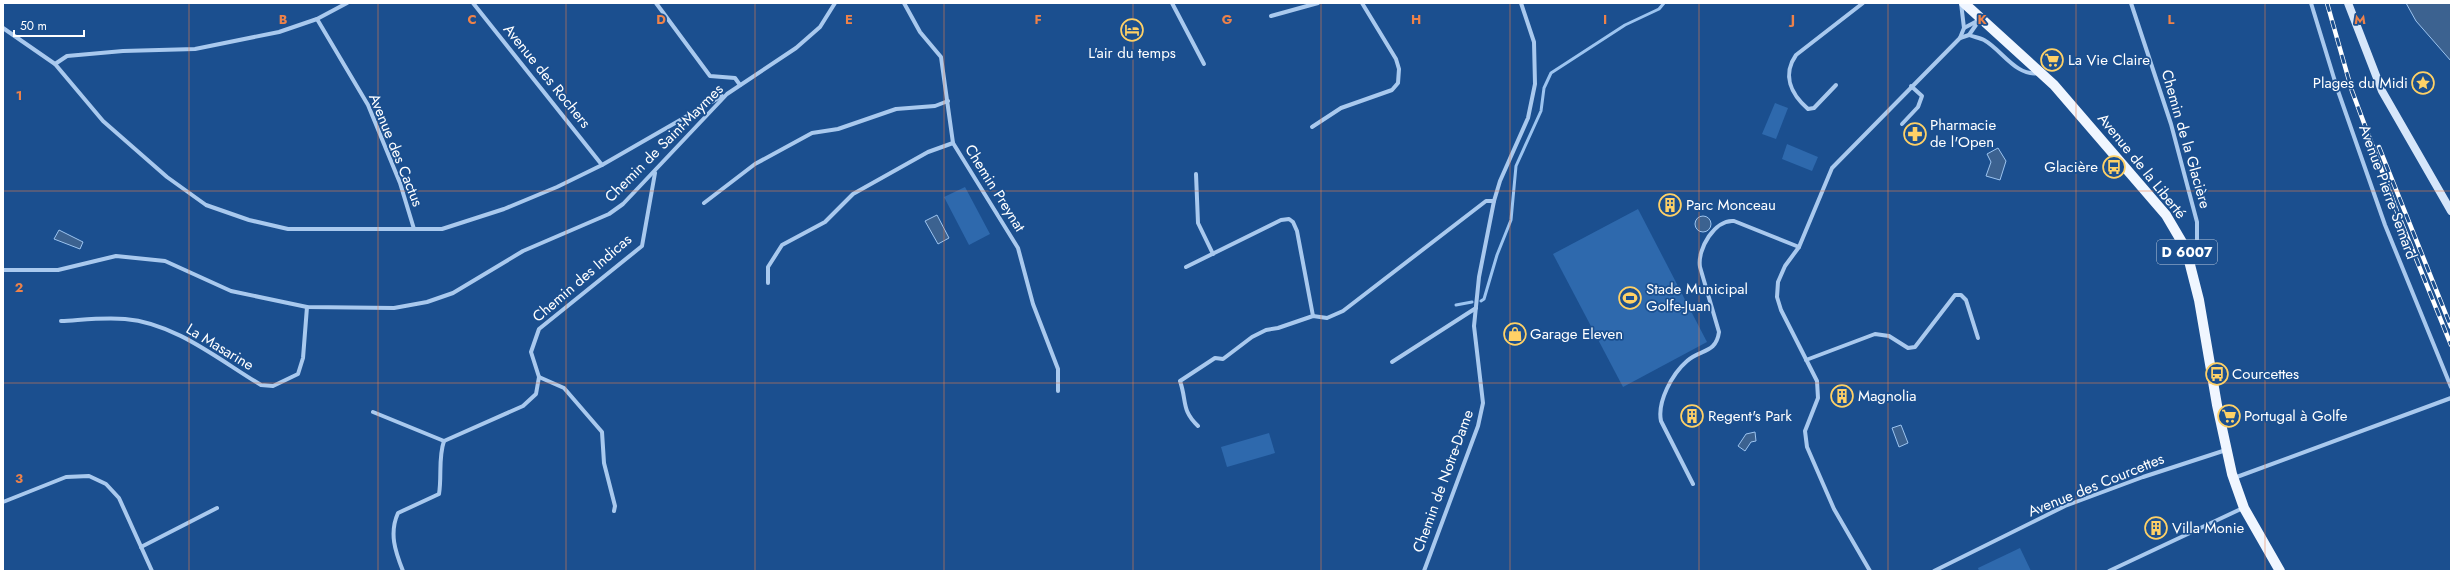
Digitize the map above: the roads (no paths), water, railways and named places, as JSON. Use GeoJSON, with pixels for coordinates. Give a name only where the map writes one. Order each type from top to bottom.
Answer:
{"type":"FeatureCollection","features":[{"type":"Feature","properties":{"kind":"main road","name":"Avenue de la Liberté"},"geometry":{"type":"LineString","coordinates":[[1964,3],[2040,72],[2080,114],[2166,215],[2190,259],[2226,450],[2233,478],[2244,508],[2280,571]]}},
{"type":"Feature","properties":{"kind":"main road"},"geometry":{"type":"LineString","coordinates":[[2348,3],[2382,91],[2451,211]]}},
{"type":"Feature","properties":{"kind":"street"},"geometry":{"type":"LineString","coordinates":[[55,64],[67,56],[123,51],[195,49],[279,32],[317,19],[347,3]]}},
{"type":"Feature","properties":{"kind":"street","name":"Avenue des Rochers"},"geometry":{"type":"LineString","coordinates":[[473,3],[602,165]]}},
{"type":"Feature","properties":{"kind":"street"},"geometry":{"type":"LineString","coordinates":[[656,3],[710,76],[734,78],[740,85]]}},
{"type":"Feature","properties":{"kind":"street","name":"Chemin de Saint-Maymes"},"geometry":{"type":"LineString","coordinates":[[3,270],[58,270],[116,256],[165,261],[231,290],[307,307],[394,308],[427,302],[453,292],[523,251],[609,214],[623,204],[655,173],[727,94],[796,48],[811,36],[820,27],[835,3]]}},
{"type":"Feature","properties":{"kind":"street","name":"Chemin Preynat"},"geometry":{"type":"LineString","coordinates":[[904,3],[920,32],[941,57],[953,143],[1018,248],[1033,304],[1058,369],[1058,391]]}},
{"type":"Feature","properties":{"kind":"street"},"geometry":{"type":"LineString","coordinates":[[1172,3],[1204,64]]}},
{"type":"Feature","properties":{"kind":"street"},"geometry":{"type":"LineString","coordinates":[[1271,16],[1318,3]]}},
{"type":"Feature","properties":{"kind":"street"},"geometry":{"type":"LineString","coordinates":[[1312,127],[1341,108],[1392,90],[1398,83],[1400,69],[1396,59],[1362,3]]}},
{"type":"Feature","properties":{"kind":"street","name":"Chemin de Notre-Dame"},"geometry":{"type":"LineString","coordinates":[[1424,571],[1478,426],[1483,403],[1474,326],[1479,277],[1494,201],[1500,181],[1528,118],[1536,84],[1534,42],[1521,3]]}},
{"type":"Feature","properties":{"kind":"street"},"geometry":{"type":"LineString","coordinates":[[1836,86],[1814,108],[1808,110],[1797,100],[1790,84],[1788,73],[1790,64],[1796,55],[1863,3]]}},
{"type":"Feature","properties":{"kind":"street"},"geometry":{"type":"LineString","coordinates":[[1870,571],[1834,509],[1806,447],[1805,431],[1818,398],[1817,381],[1781,310],[1777,297],[1778,282],[1785,266],[1799,247],[1832,168],[1911,86],[1960,38],[1964,28],[1961,3]]}},
{"type":"Feature","properties":{"kind":"street","name":"Chemin de la Glacière"},"geometry":{"type":"LineString","coordinates":[[2131,3],[2171,124],[2197,222],[2196,253],[2190,259]]}},
{"type":"Feature","properties":{"kind":"street","name":"Avenue Pierre Semard"},"geometry":{"type":"LineString","coordinates":[[2311,3],[2337,88],[2383,218],[2451,387]]}},
{"type":"Feature","properties":{"kind":"street"},"geometry":{"type":"LineString","coordinates":[[1964,28],[1981,18]]}},
{"type":"Feature","properties":{"kind":"street"},"geometry":{"type":"LineString","coordinates":[[1960,38],[1969,35],[1981,18]]}},
{"type":"Feature","properties":{"kind":"street","name":"Avenue des Cactus"},"geometry":{"type":"LineString","coordinates":[[317,19],[368,105],[400,183],[414,229]]}},
{"type":"Feature","properties":{"kind":"street"},"geometry":{"type":"LineString","coordinates":[[3,28],[55,64],[103,121],[167,177],[206,205],[249,220],[288,229],[442,229],[504,208],[557,187],[602,165],[727,94]]}},
{"type":"Feature","properties":{"kind":"street"},"geometry":{"type":"LineString","coordinates":[[1969,35],[1984,40],[2022,70],[2033,74],[2040,72]]}},
{"type":"Feature","properties":{"kind":"street"},"geometry":{"type":"LineString","coordinates":[[1902,124],[1918,108],[1922,96],[1911,86]]}},
{"type":"Feature","properties":{"kind":"street"},"geometry":{"type":"LineString","coordinates":[[704,203],[755,164],[812,133],[838,129],[896,109],[935,106],[948,101]]}},
{"type":"Feature","properties":{"kind":"street"},"geometry":{"type":"LineString","coordinates":[[768,284],[768,267],[782,245],[825,222],[853,194],[928,152],[953,143]]}},
{"type":"Feature","properties":{"kind":"street","name":"Chemin des Indicas"},"geometry":{"type":"LineString","coordinates":[[539,377],[531,352],[539,329],[642,246],[655,173]]}},
{"type":"Feature","properties":{"kind":"street"},"geometry":{"type":"LineString","coordinates":[[1196,174],[1198,223],[1213,254]]}},
{"type":"Feature","properties":{"kind":"street"},"geometry":{"type":"LineString","coordinates":[[1198,426],[1188,416],[1184,405],[1186,398],[1180,380],[1215,358],[1223,359],[1252,337],[1313,316],[1327,318],[1343,311],[1486,201],[1494,201]]}},
{"type":"Feature","properties":{"kind":"street"},"geometry":{"type":"LineString","coordinates":[[1186,267],[1281,220],[1289,219],[1293,222],[1297,231],[1313,316]]}},
{"type":"Feature","properties":{"kind":"street"},"geometry":{"type":"LineString","coordinates":[[1693,484],[1661,421],[1659,412],[1662,401],[1679,369],[1688,360],[1712,348],[1718,342],[1719,332],[1698,258],[1701,249],[1719,224],[1726,220],[1734,221],[1799,247]]}},
{"type":"Feature","properties":{"kind":"street"},"geometry":{"type":"LineString","coordinates":[[1806,360],[1875,334],[1889,336],[1908,348],[1915,347],[1955,295],[1961,295],[1966,300],[1978,338]]}},
{"type":"Feature","properties":{"kind":"street","name":"La Masarine"},"geometry":{"type":"LineString","coordinates":[[60,321],[125,319],[157,326],[183,337],[261,385],[272,386],[298,374],[303,358],[307,307]]}},
{"type":"Feature","properties":{"kind":"street"},"geometry":{"type":"LineString","coordinates":[[1392,362],[1476,308]]}},
{"type":"Feature","properties":{"kind":"street"},"geometry":{"type":"LineString","coordinates":[[373,412],[444,441],[523,406],[536,394],[539,377],[564,388],[602,432],[604,463],[615,506],[614,512]]}},
{"type":"Feature","properties":{"kind":"street"},"geometry":{"type":"LineString","coordinates":[[2233,478],[2451,398]]}},
{"type":"Feature","properties":{"kind":"street"},"geometry":{"type":"LineString","coordinates":[[403,571],[395,552],[393,525],[398,513],[439,494],[442,478],[440,453],[444,441]]}},
{"type":"Feature","properties":{"kind":"street","name":"Avenue des Courcettes"},"geometry":{"type":"LineString","coordinates":[[1934,571],[2065,506],[2143,477],[2226,450]]}},
{"type":"Feature","properties":{"kind":"street"},"geometry":{"type":"LineString","coordinates":[[3,502],[66,477],[89,476],[106,484],[119,498],[152,571]]}},
{"type":"Feature","properties":{"kind":"street"},"geometry":{"type":"LineString","coordinates":[[141,548],[217,508]]}},
{"type":"Feature","properties":{"kind":"street"},"geometry":{"type":"LineString","coordinates":[[2109,571],[2244,508]]}},
{"type":"Feature","properties":{"kind":"waterway"},"geometry":{"type":"LineString","coordinates":[[1481,301],[1484,299],[1497,255],[1511,220],[1516,166],[1541,111],[1544,88],[1551,73],[1625,25],[1659,9],[1664,3]]}},
{"type":"Feature","properties":{"kind":"waterway"},"geometry":{"type":"LineString","coordinates":[[1456,305],[1472,302]]}},
{"type":"Feature","properties":{"kind":"railway"},"geometry":{"type":"LineString","coordinates":[[2327,3],[2352,91],[2398,214],[2451,345]]}},
{"type":"Feature","properties":{"kind":"railway"},"geometry":{"type":"LineString","coordinates":[[2379,147],[2451,327]]}},
{"type":"Feature","properties":{"kind":"place","name":"L'air du temps"},"geometry":{"type":"Point","coordinates":[1132,30]}},
{"type":"Feature","properties":{"kind":"place","name":"La Vie Claire"},"geometry":{"type":"Point","coordinates":[2052,60]}},
{"type":"Feature","properties":{"kind":"place","name":"Plages du Midi"},"geometry":{"type":"Point","coordinates":[2423,83]}},
{"type":"Feature","properties":{"kind":"place","name":"Pharmacie de l'Open"},"geometry":{"type":"Point","coordinates":[1915,134]}},
{"type":"Feature","properties":{"kind":"place","name":"Glacière"},"geometry":{"type":"Point","coordinates":[2114,167]}},
{"type":"Feature","properties":{"kind":"place","name":"Parc Monceau"},"geometry":{"type":"Point","coordinates":[1670,205]}},
{"type":"Feature","properties":{"kind":"place","name":"Stade Municipal Golfe-Juan"},"geometry":{"type":"Point","coordinates":[1630,298]}},
{"type":"Feature","properties":{"kind":"place","name":"Garage Eleven"},"geometry":{"type":"Point","coordinates":[1515,334]}},
{"type":"Feature","properties":{"kind":"place","name":"Courcettes"},"geometry":{"type":"Point","coordinates":[2217,374]}},
{"type":"Feature","properties":{"kind":"place","name":"Magnolia"},"geometry":{"type":"Point","coordinates":[1842,396]}},
{"type":"Feature","properties":{"kind":"place","name":"Regent's Park"},"geometry":{"type":"Point","coordinates":[1692,416]}},
{"type":"Feature","properties":{"kind":"place","name":"Portugal à Golfe"},"geometry":{"type":"Point","coordinates":[2229,416]}},
{"type":"Feature","properties":{"kind":"place","name":"Villa Monie"},"geometry":{"type":"Point","coordinates":[2156,528]}}]}
